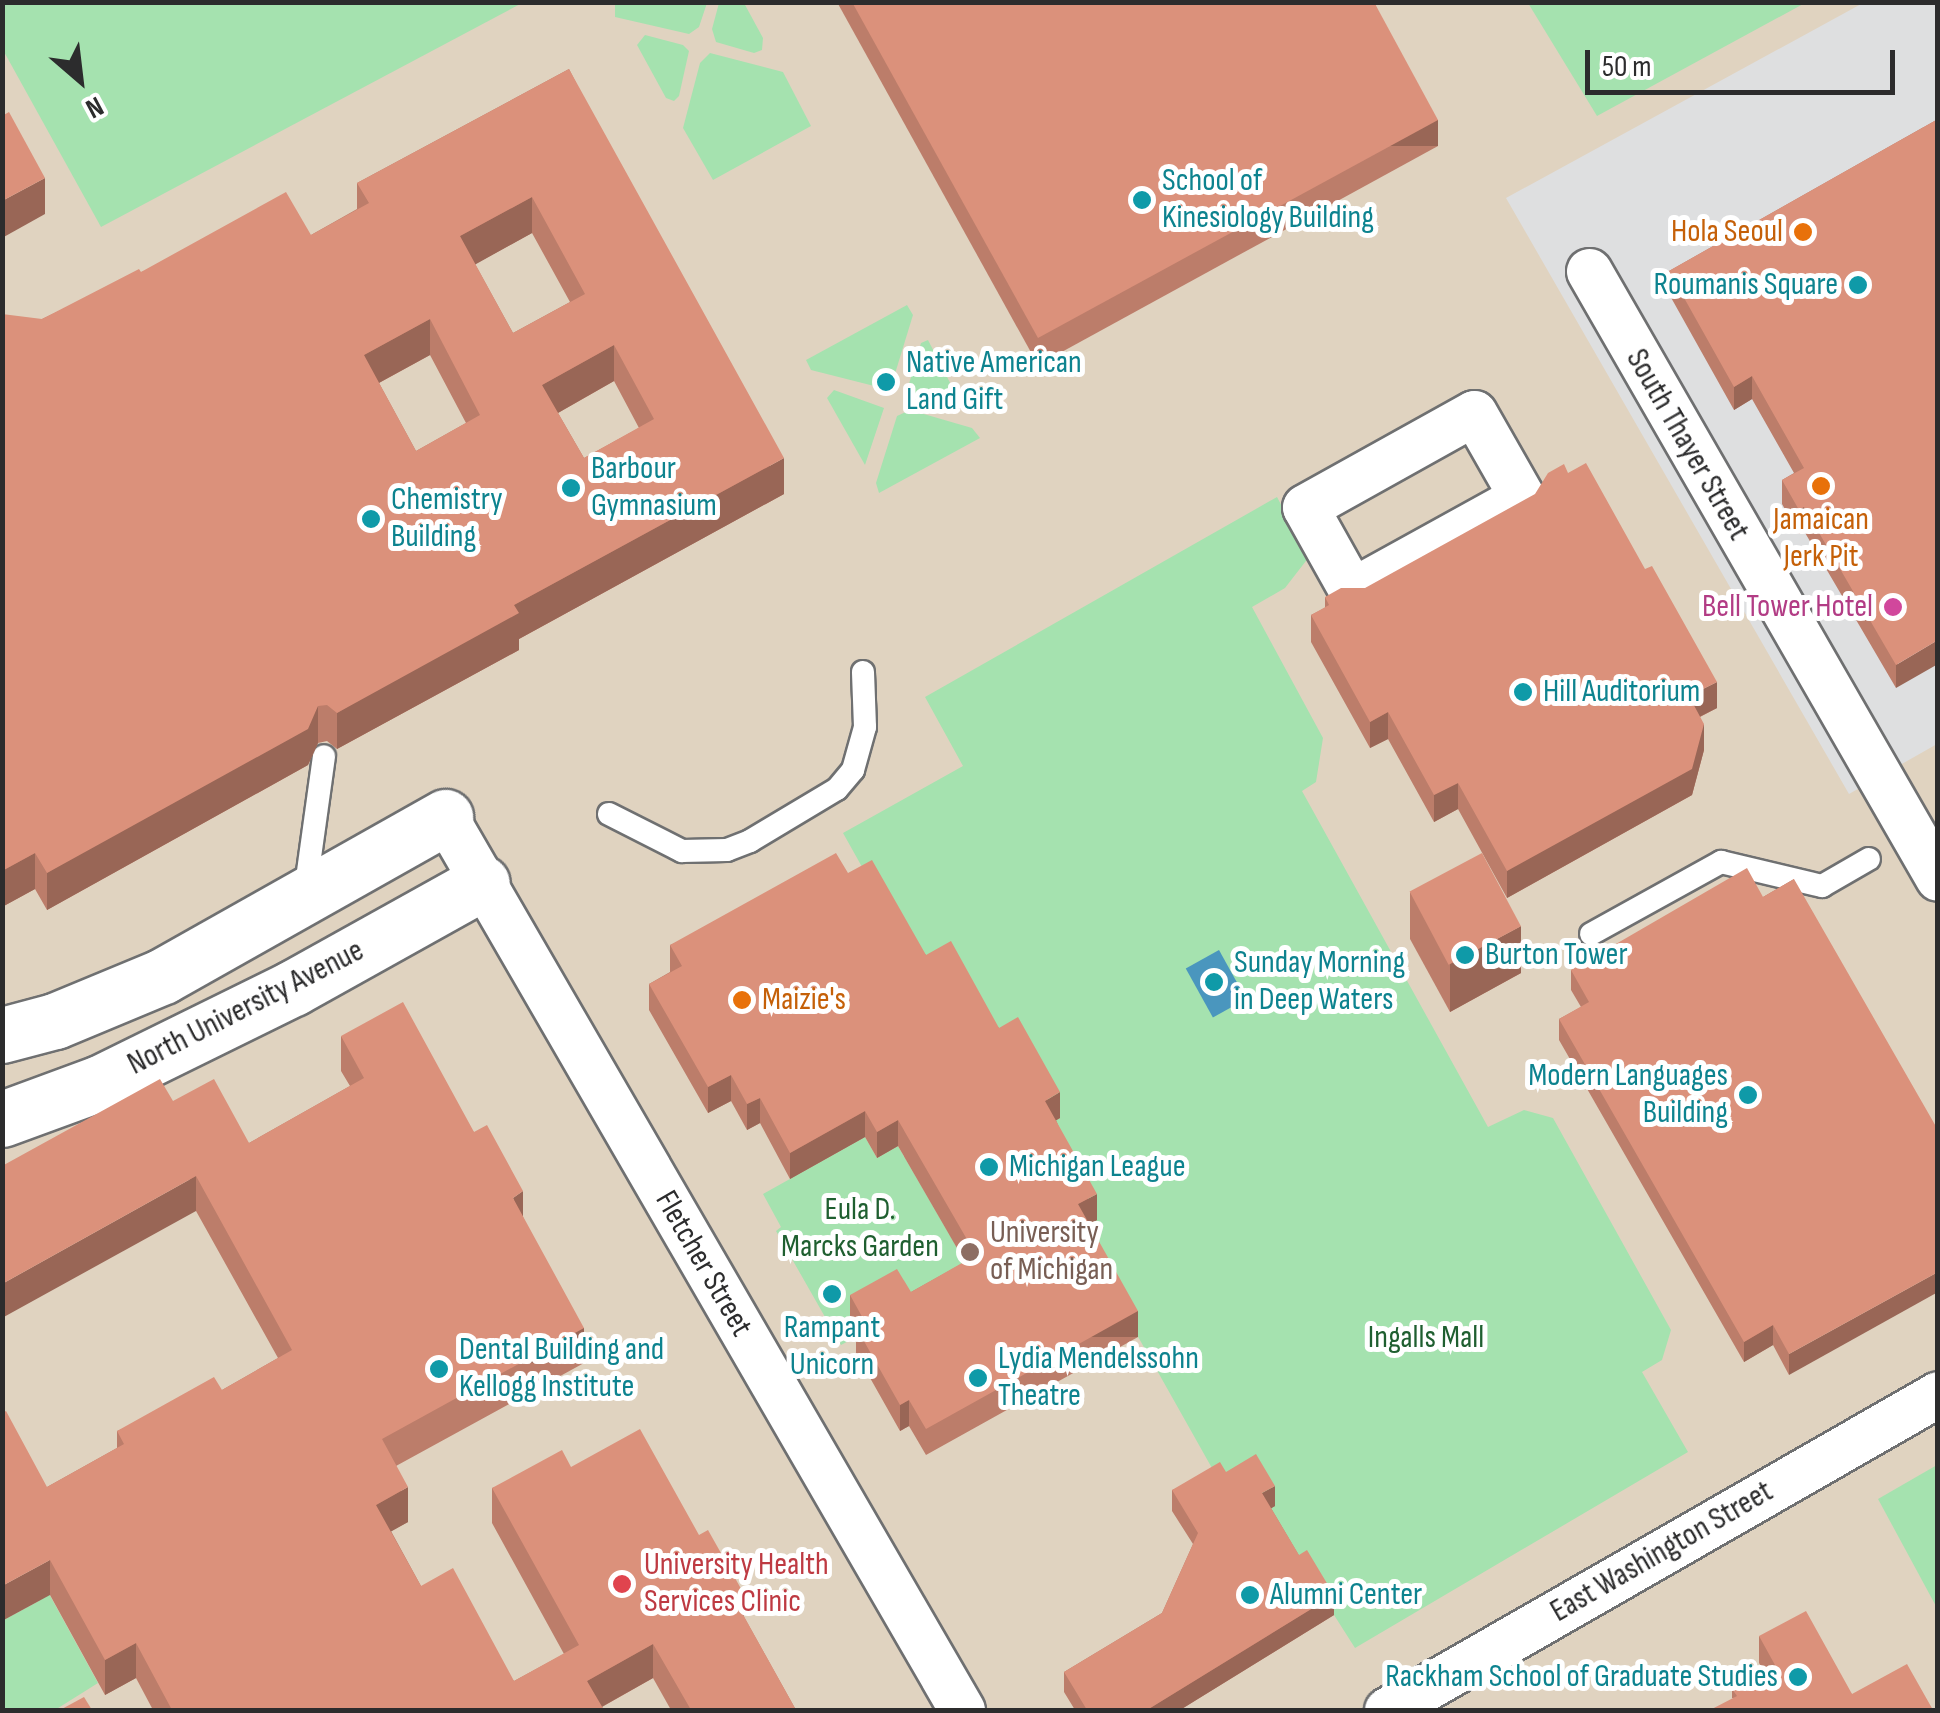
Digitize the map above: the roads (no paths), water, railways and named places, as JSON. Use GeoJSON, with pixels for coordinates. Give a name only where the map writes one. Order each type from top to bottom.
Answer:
{"type":"FeatureCollection","features":[{"type":"Feature","properties":{"kind":"street","name":"South Thayer Street"},"geometry":{"type":"LineString","coordinates":[[1590,271],[1938,878]]}},
{"type":"Feature","properties":{"kind":"street"},"geometry":{"type":"LineString","coordinates":[[1474,413],[1522,498],[1352,592],[1305,507],[1474,413]]}},
{"type":"Feature","properties":{"kind":"street","name":"North University Avenue"},"geometry":{"type":"LineString","coordinates":[[2,1035],[55,1021],[163,976],[446,817]]}},
{"type":"Feature","properties":{"kind":"street","name":"Fletcher Street"},"geometry":{"type":"LineString","coordinates":[[446,817],[962,1710]]}},
{"type":"Feature","properties":{"kind":"street","name":"North University Avenue"},"geometry":{"type":"LineString","coordinates":[[2,1118],[100,1083],[154,1052],[293,988],[482,883]]}},
{"type":"Feature","properties":{"kind":"street","name":"East Washington Street"},"geometry":{"type":"LineString","coordinates":[[1387,1710],[1938,1394]]}},
{"type":"Feature","properties":{"kind":"lane"},"geometry":{"type":"LineString","coordinates":[[609,814],[682,850],[727,850],[750,841],[837,789],[853,770],[866,727],[864,672]]}},
{"type":"Feature","properties":{"kind":"lane"},"geometry":{"type":"LineString","coordinates":[[305,896],[324,756]]}},
{"type":"Feature","properties":{"kind":"lane"},"geometry":{"type":"LineString","coordinates":[[1591,934],[1721,862],[1822,886],[1869,859]]}},
{"type":"Feature","properties":{"kind":"water"},"geometry":{"type":"Polygon","coordinates":[[[1219,950],[1246,999],[1213,1017],[1186,968],[1219,950]]]}},
{"type":"Feature","properties":{"kind":"place","name":"School of Kinesiology Building"},"geometry":{"type":"Point","coordinates":[1142,200]}},
{"type":"Feature","properties":{"kind":"place","name":"Hola Seoul"},"geometry":{"type":"Point","coordinates":[1803,232]}},
{"type":"Feature","properties":{"kind":"place","name":"Roumanis Square"},"geometry":{"type":"Point","coordinates":[1858,285]}},
{"type":"Feature","properties":{"kind":"place","name":"Native American Land Gift"},"geometry":{"type":"Point","coordinates":[886,382]}},
{"type":"Feature","properties":{"kind":"place","name":"Jamaican Jerk Pit"},"geometry":{"type":"Point","coordinates":[1821,486]}},
{"type":"Feature","properties":{"kind":"place","name":"Barbour Gymnasium"},"geometry":{"type":"Point","coordinates":[571,488]}},
{"type":"Feature","properties":{"kind":"place","name":"Chemistry Building"},"geometry":{"type":"Point","coordinates":[371,519]}},
{"type":"Feature","properties":{"kind":"place","name":"Bell Tower Hotel"},"geometry":{"type":"Point","coordinates":[1893,607]}},
{"type":"Feature","properties":{"kind":"place","name":"Hill Auditorium"},"geometry":{"type":"Point","coordinates":[1523,692]}},
{"type":"Feature","properties":{"kind":"place","name":"Burton Tower"},"geometry":{"type":"Point","coordinates":[1465,955]}},
{"type":"Feature","properties":{"kind":"place","name":"Sunday Morning in Deep Waters"},"geometry":{"type":"Point","coordinates":[1214,982]}},
{"type":"Feature","properties":{"kind":"place","name":"Maizie's"},"geometry":{"type":"Point","coordinates":[742,1000]}},
{"type":"Feature","properties":{"kind":"place","name":"Modern Languages Building"},"geometry":{"type":"Point","coordinates":[1748,1095]}},
{"type":"Feature","properties":{"kind":"place","name":"Michigan League"},"geometry":{"type":"Point","coordinates":[989,1167]}},
{"type":"Feature","properties":{"kind":"place","name":"University of Michigan"},"geometry":{"type":"Point","coordinates":[970,1252]}},
{"type":"Feature","properties":{"kind":"place","name":"Rampant Unicorn"},"geometry":{"type":"Point","coordinates":[832,1294]}},
{"type":"Feature","properties":{"kind":"place","name":"Dental Building and Kellogg Institute"},"geometry":{"type":"Point","coordinates":[439,1369]}},
{"type":"Feature","properties":{"kind":"place","name":"Lydia Mendelssohn Theatre"},"geometry":{"type":"Point","coordinates":[978,1378]}},
{"type":"Feature","properties":{"kind":"place","name":"University Health Services Clinic"},"geometry":{"type":"Point","coordinates":[622,1584]}},
{"type":"Feature","properties":{"kind":"place","name":"Alumni Center"},"geometry":{"type":"Point","coordinates":[1250,1595]}},
{"type":"Feature","properties":{"kind":"place","name":"Rackham School of Graduate Studies"},"geometry":{"type":"Point","coordinates":[1798,1677]}},
{"type":"Feature","properties":{"kind":"park label","name":"Eula D. Marcks Garden"},"geometry":{"type":"Point","coordinates":[860,1230]}},
{"type":"Feature","properties":{"kind":"park label","name":"Ingalls Mall"},"geometry":{"type":"Point","coordinates":[1426,1338]}}]}
